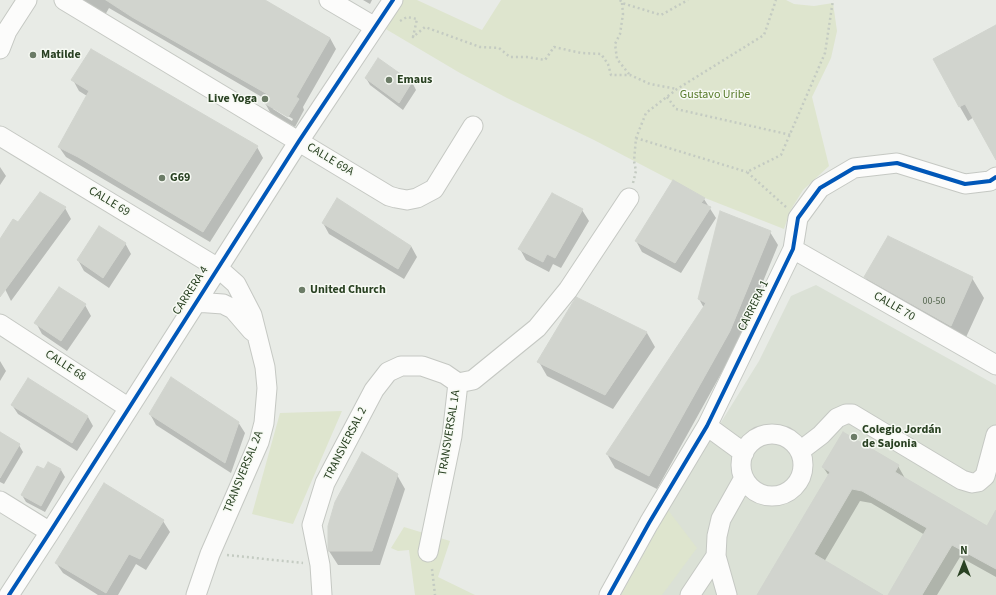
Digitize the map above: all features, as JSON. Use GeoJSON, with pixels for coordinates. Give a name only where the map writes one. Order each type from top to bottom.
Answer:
{"type":"FeatureCollection","features":[{"type":"Feature","properties":{"kind":"street"},"geometry":{"type":"LineString","coordinates":[[0,49],[4,35],[27,0]]}},
{"type":"Feature","properties":{"kind":"street","name":"CALLE 69A"},"geometry":{"type":"LineString","coordinates":[[64,0],[389,196],[407,200],[417,198],[434,189],[473,126]]}},
{"type":"Feature","properties":{"kind":"street"},"geometry":{"type":"LineString","coordinates":[[329,0],[384,26]]}},
{"type":"Feature","properties":{"kind":"street","name":"CARRERA 4"},"geometry":{"type":"LineString","coordinates":[[9,595],[299,141],[384,26],[393,0]]}},
{"type":"Feature","properties":{"kind":"street","name":"CALLE 69"},"geometry":{"type":"LineString","coordinates":[[0,136],[218,268]]}},
{"type":"Feature","properties":{"kind":"street","name":"CARRERA 1"},"geometry":{"type":"LineString","coordinates":[[609,595],[649,523],[707,426],[793,249],[798,218],[820,188],[854,168],[897,163],[965,184],[990,181],[996,177]]}},
{"type":"Feature","properties":{"kind":"street","name":"TRANSVERSAL 1A"},"geometry":{"type":"LineString","coordinates":[[428,552],[452,436],[458,383],[474,380],[537,328],[568,290],[628,198]]}},
{"type":"Feature","properties":{"kind":"street","name":"CALLE 70"},"geometry":{"type":"LineString","coordinates":[[793,249],[996,365]]}},
{"type":"Feature","properties":{"kind":"street","name":"TRANSVERSAL 2A"},"geometry":{"type":"LineString","coordinates":[[196,595],[210,554],[259,442],[264,423],[267,388],[265,367],[252,315],[242,294],[231,279],[218,268]]}},
{"type":"Feature","properties":{"kind":"street","name":"TRANSVERSAL 2A"},"geometry":{"type":"LineString","coordinates":[[196,302],[223,304],[233,309],[242,317],[260,344]]}},
{"type":"Feature","properties":{"kind":"street","name":"CALLE 68"},"geometry":{"type":"LineString","coordinates":[[0,324],[129,408]]}},
{"type":"Feature","properties":{"kind":"street","name":"TRANSVERSAL 2"},"geometry":{"type":"LineString","coordinates":[[322,595],[320,565],[312,525],[325,483],[374,390],[388,372],[401,366],[422,366],[444,374],[458,383]]}},
{"type":"Feature","properties":{"kind":"street"},"geometry":{"type":"LineString","coordinates":[[800,452],[822,435],[837,418],[846,414],[852,414],[962,480],[972,483],[978,482],[985,476],[996,435]]}},
{"type":"Feature","properties":{"kind":"street"},"geometry":{"type":"LineString","coordinates":[[707,426],[744,453]]}},
{"type":"Feature","properties":{"kind":"street"},"geometry":{"type":"LineString","coordinates":[[772,434],[789,439],[800,452],[804,467],[802,475],[793,489],[786,493],[778,496],[762,494],[749,485],[744,478],[741,465],[744,453],[755,440],[772,434]]}},
{"type":"Feature","properties":{"kind":"street"},"geometry":{"type":"LineString","coordinates":[[727,595],[716,556],[717,536],[721,519],[744,478]]}},
{"type":"Feature","properties":{"kind":"street"},"geometry":{"type":"LineString","coordinates":[[0,502],[50,532]]}},
{"type":"Feature","properties":{"kind":"street"},"geometry":{"type":"LineString","coordinates":[[690,595],[716,556]]}},
{"type":"Feature","properties":{"kind":"path"},"geometry":{"type":"LineString","coordinates":[[630,75],[617,59],[616,44],[620,34],[621,1],[661,15],[688,0]]}},
{"type":"Feature","properties":{"kind":"path"},"geometry":{"type":"LineString","coordinates":[[628,198],[636,170],[634,161],[636,138],[646,113],[677,89],[764,36],[776,0]]}},
{"type":"Feature","properties":{"kind":"path"},"geometry":{"type":"LineString","coordinates":[[747,172],[781,155],[791,135],[825,53],[833,0]]}},
{"type":"Feature","properties":{"kind":"path"},"geometry":{"type":"LineString","coordinates":[[384,26],[407,17],[417,19],[413,37],[425,27],[480,47],[499,48],[510,56],[527,56],[545,60],[554,47],[581,53],[601,54],[608,64],[611,75],[630,75],[650,84],[677,89]]}},
{"type":"Feature","properties":{"kind":"path"},"geometry":{"type":"LineString","coordinates":[[667,97],[676,109],[791,135]]}},
{"type":"Feature","properties":{"kind":"path"},"geometry":{"type":"LineString","coordinates":[[636,138],[747,172],[798,218]]}},
{"type":"Feature","properties":{"kind":"path"},"geometry":{"type":"LineString","coordinates":[[428,552],[435,595]]}},
{"type":"Feature","properties":{"kind":"path"},"geometry":{"type":"LineString","coordinates":[[210,554],[320,565]]}},
{"type":"Feature","properties":{"kind":"shaded area","name":"Colegio Jordán de Sajonia"},"geometry":{"type":"Polygon","coordinates":[[[816,285],[996,385],[996,595],[621,595],[679,490],[759,361],[791,296],[816,285]]]}},
{"type":"Feature","properties":{"kind":"green space","name":"Gustavo Uribe"},"geometry":{"type":"Polygon","coordinates":[[[402,0],[417,0],[482,30],[501,0],[786,0],[794,4],[814,6],[833,3],[837,31],[831,58],[812,97],[829,166],[803,190],[790,211],[784,229],[705,198],[594,140],[507,98],[460,73],[384,28],[402,0]]]}},
{"type":"Feature","properties":{"kind":"green space"},"geometry":{"type":"Polygon","coordinates":[[[342,411],[293,524],[252,514],[280,413],[342,411]]]}},
{"type":"Feature","properties":{"kind":"green space"},"geometry":{"type":"Polygon","coordinates":[[[668,510],[697,548],[662,595],[621,595],[668,510]]]}},
{"type":"Feature","properties":{"kind":"green space"},"geometry":{"type":"Polygon","coordinates":[[[404,527],[450,541],[438,577],[475,595],[415,595],[409,550],[398,551],[391,548],[404,527]]]}},
{"type":"Feature","properties":{"kind":"building"},"geometry":{"type":"Polygon","coordinates":[[[106,0],[265,0],[330,38],[296,97],[299,99],[288,117],[264,103],[269,95],[132,17],[106,0]]]}},
{"type":"Feature","properties":{"kind":"building"},"geometry":{"type":"Polygon","coordinates":[[[996,25],[996,160],[965,104],[959,107],[933,59],[996,25]]]}},
{"type":"Feature","properties":{"kind":"building"},"geometry":{"type":"Polygon","coordinates":[[[91,49],[258,146],[203,232],[78,157],[58,147],[89,91],[71,80],[91,49]]]}},
{"type":"Feature","properties":{"kind":"building","name":"Emaus"},"geometry":{"type":"Polygon","coordinates":[[[378,58],[412,82],[399,103],[365,78],[378,58]]]}},
{"type":"Feature","properties":{"kind":"building"},"geometry":{"type":"Polygon","coordinates":[[[673,180],[705,198],[701,203],[711,207],[675,263],[635,241],[673,180]]]}},
{"type":"Feature","properties":{"kind":"building"},"geometry":{"type":"Polygon","coordinates":[[[40,192],[66,207],[0,297],[0,239],[13,219],[18,222],[40,192]]]}},
{"type":"Feature","properties":{"kind":"building"},"geometry":{"type":"Polygon","coordinates":[[[552,193],[583,209],[555,258],[547,254],[543,262],[518,249],[552,193]]]}},
{"type":"Feature","properties":{"kind":"building"},"geometry":{"type":"Polygon","coordinates":[[[337,198],[411,246],[398,269],[322,223],[337,198]]]}},
{"type":"Feature","properties":{"kind":"building"},"geometry":{"type":"Polygon","coordinates":[[[720,211],[771,231],[730,331],[649,476],[606,454],[706,303],[698,299],[720,211]]]}},
{"type":"Feature","properties":{"kind":"building"},"geometry":{"type":"Polygon","coordinates":[[[99,226],[126,243],[103,278],[77,260],[99,226]]]}},
{"type":"Feature","properties":{"kind":"building"},"geometry":{"type":"Polygon","coordinates":[[[888,236],[973,277],[951,326],[864,277],[888,236]]]}},
{"type":"Feature","properties":{"kind":"building"},"geometry":{"type":"Polygon","coordinates":[[[59,287],[86,304],[61,341],[34,323],[59,287]]]}},
{"type":"Feature","properties":{"kind":"building"},"geometry":{"type":"Polygon","coordinates":[[[576,297],[647,332],[605,395],[537,362],[576,297]]]}},
{"type":"Feature","properties":{"kind":"building"},"geometry":{"type":"Polygon","coordinates":[[[171,377],[239,422],[225,463],[149,414],[171,377]]]}},
{"type":"Feature","properties":{"kind":"building"},"geometry":{"type":"Polygon","coordinates":[[[28,378],[88,416],[72,443],[11,405],[28,378]]]}},
{"type":"Feature","properties":{"kind":"building"},"geometry":{"type":"Polygon","coordinates":[[[0,432],[20,444],[0,478],[0,432]]]}},
{"type":"Feature","properties":{"kind":"building"},"geometry":{"type":"Polygon","coordinates":[[[843,432],[899,465],[895,472],[987,526],[996,510],[996,569],[952,545],[922,595],[888,595],[927,528],[862,491],[852,489],[814,554],[883,595],[757,595],[830,472],[822,467],[843,432]]]}},
{"type":"Feature","properties":{"kind":"building"},"geometry":{"type":"Polygon","coordinates":[[[362,452],[398,474],[372,551],[328,551],[328,526],[335,502],[362,452]]]}},
{"type":"Feature","properties":{"kind":"building"},"geometry":{"type":"Polygon","coordinates":[[[48,462],[61,469],[41,506],[21,495],[37,466],[44,469],[48,462]]]}},
{"type":"Feature","properties":{"kind":"building"},"geometry":{"type":"Polygon","coordinates":[[[104,483],[164,520],[140,559],[129,554],[106,593],[55,563],[104,483]]]}},
{"type":"Feature","properties":{"kind":"cycle path"},"geometry":{"type":"LineString","coordinates":[[9,595],[299,141],[393,0]]}},
{"type":"Feature","properties":{"kind":"cycle path"},"geometry":{"type":"LineString","coordinates":[[609,595],[649,523],[707,426],[793,249],[798,218],[820,188],[854,168],[897,163],[965,184],[990,181],[996,177]]}},
{"type":"Feature","properties":{"kind":"place","name":"Matilde"},"geometry":{"type":"Point","coordinates":[33,55]}},
{"type":"Feature","properties":{"kind":"place","name":"Emaus"},"geometry":{"type":"Point","coordinates":[389,80]}},
{"type":"Feature","properties":{"kind":"place","name":"Live Yoga"},"geometry":{"type":"Point","coordinates":[265,99]}},
{"type":"Feature","properties":{"kind":"place","name":"G69"},"geometry":{"type":"Point","coordinates":[162,178]}},
{"type":"Feature","properties":{"kind":"place","name":"United Church"},"geometry":{"type":"Point","coordinates":[302,290]}},
{"type":"Feature","properties":{"kind":"place","name":"Colegio Jordán de Sajonia"},"geometry":{"type":"Point","coordinates":[854,437]}}]}
